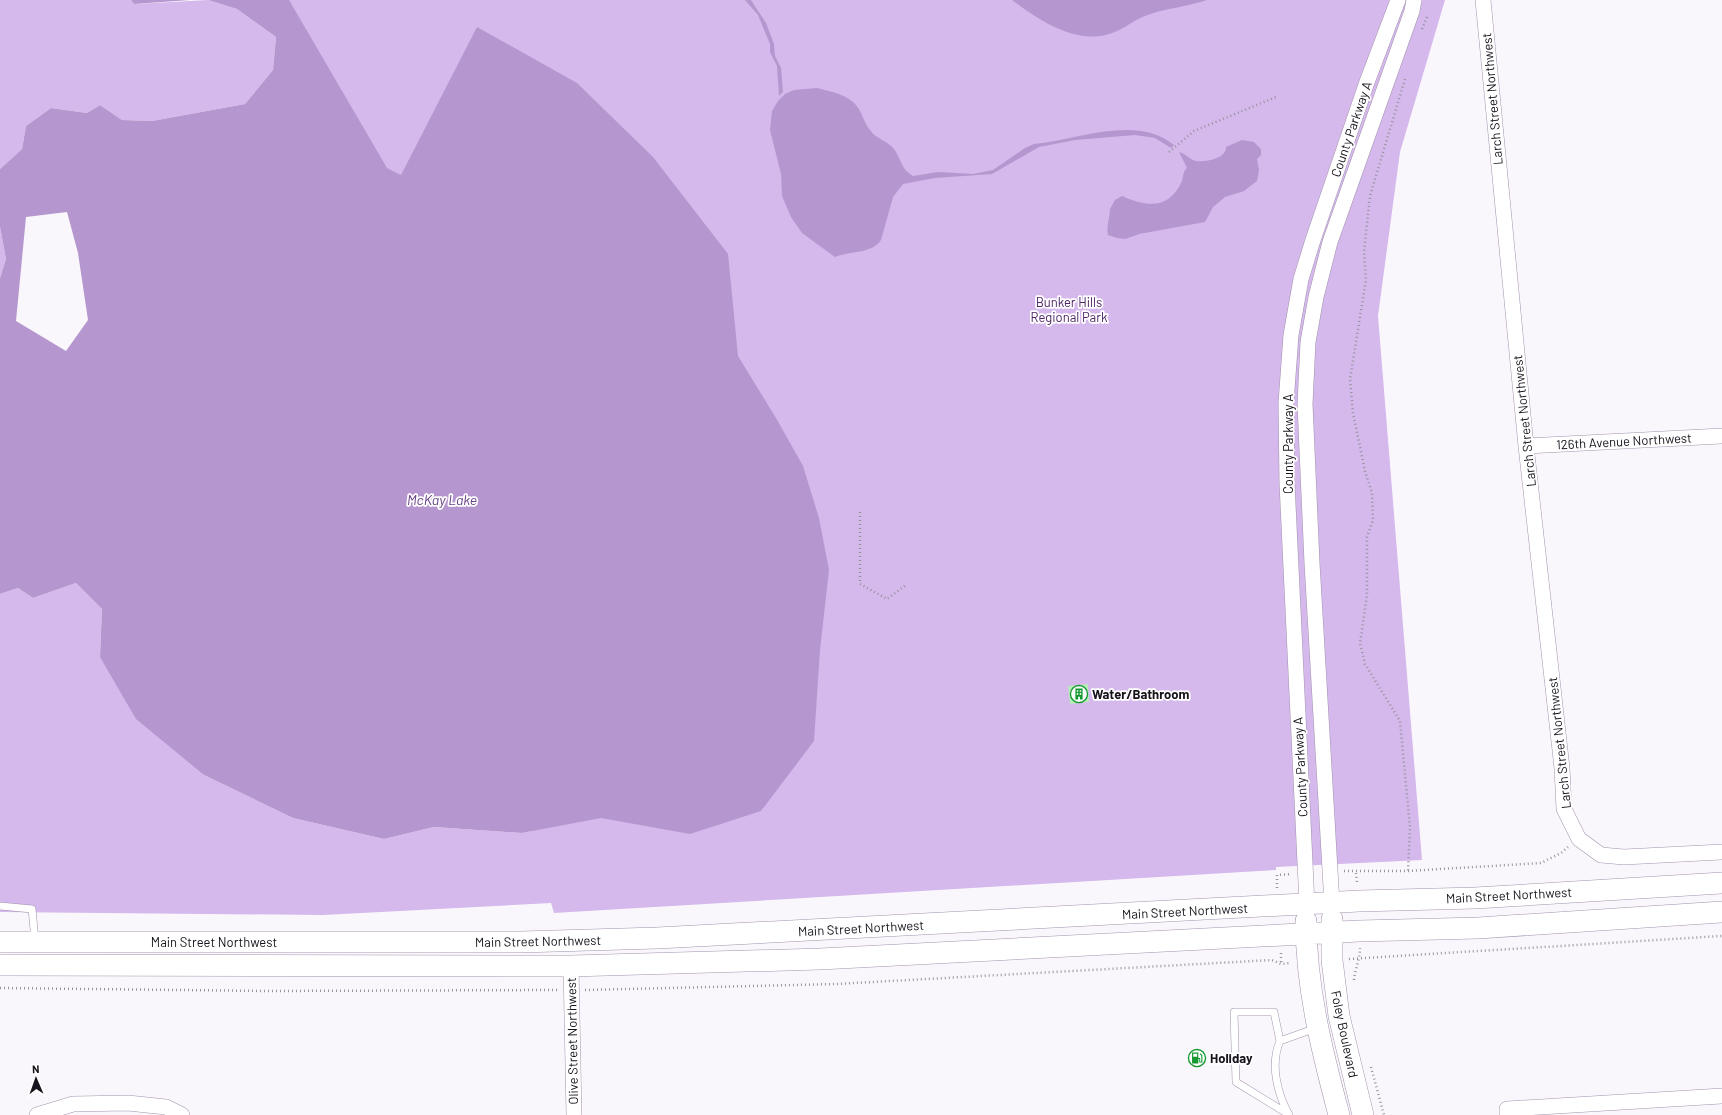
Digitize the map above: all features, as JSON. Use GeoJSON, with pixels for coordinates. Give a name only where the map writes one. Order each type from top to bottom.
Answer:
{"type":"FeatureCollection","features":[{"type":"Feature","properties":{"kind":"main road","name":"Main Street Northwest"},"geometry":{"type":"LineString","coordinates":[[0,942],[521,942],[657,938],[1722,883]]}},
{"type":"Feature","properties":{"kind":"main road","name":"Foley Boulevard"},"geometry":{"type":"LineString","coordinates":[[1332,904],[1332,960],[1339,1016],[1363,1115]]}},
{"type":"Feature","properties":{"kind":"main road","name":"Foley Boulevard"},"geometry":{"type":"LineString","coordinates":[[1306,905],[1307,962],[1318,1027],[1339,1115]]}},
{"type":"Feature","properties":{"kind":"main road","name":"Main Street Northwest"},"geometry":{"type":"LineString","coordinates":[[0,965],[571,966],[820,959],[1306,934],[1478,928],[1722,912]]}},
{"type":"Feature","properties":{"kind":"street","name":"County Parkway A"},"geometry":{"type":"LineString","coordinates":[[1306,905],[1287,483],[1286,403],[1290,335],[1301,279],[1313,240],[1367,82],[1398,0]]}},
{"type":"Feature","properties":{"kind":"street","name":"County Parkway A"},"geometry":{"type":"LineString","coordinates":[[1332,904],[1306,419],[1308,342],[1316,297],[1330,242],[1412,11],[1414,0]]}},
{"type":"Feature","properties":{"kind":"street","name":"Larch Street Northwest"},"geometry":{"type":"LineString","coordinates":[[1483,0],[1526,446],[1562,768],[1564,809],[1579,839]]}},
{"type":"Feature","properties":{"kind":"street","name":"126th Avenue Northwest"},"geometry":{"type":"LineString","coordinates":[[1526,446],[1722,436]]}},
{"type":"Feature","properties":{"kind":"street"},"geometry":{"type":"LineString","coordinates":[[1579,839],[1601,855],[1624,857],[1722,852]]}},
{"type":"Feature","properties":{"kind":"street","name":"Olive Street Northwest"},"geometry":{"type":"LineString","coordinates":[[571,966],[574,1115]]}},
{"type":"Feature","properties":{"kind":"street"},"geometry":{"type":"LineString","coordinates":[[1507,1112],[1722,1096]]}},
{"type":"Feature","properties":{"kind":"street"},"geometry":{"type":"LineString","coordinates":[[37,1115],[73,1104],[128,1103],[166,1107],[182,1115]]}},
{"type":"Feature","properties":{"kind":"lane"},"geometry":{"type":"LineString","coordinates":[[0,906],[32,909],[35,942]]}},
{"type":"Feature","properties":{"kind":"lane"},"geometry":{"type":"LineString","coordinates":[[1234,1012],[1274,1012],[1280,1041],[1274,1061],[1280,1098],[1289,1115],[1236,1082],[1234,1012]]}},
{"type":"Feature","properties":{"kind":"lane"},"geometry":{"type":"LineString","coordinates":[[1280,1041],[1318,1027]]}},
{"type":"Feature","properties":{"kind":"path"},"geometry":{"type":"LineString","coordinates":[[1419,36],[1426,23],[1428,12]]}},
{"type":"Feature","properties":{"kind":"path"},"geometry":{"type":"LineString","coordinates":[[1407,72],[1370,196],[1364,252],[1366,280],[1350,378],[1353,413],[1365,471],[1372,493],[1373,520],[1367,537],[1367,595],[1360,643],[1365,664],[1400,721],[1410,828],[1408,871]]}},
{"type":"Feature","properties":{"kind":"path"},"geometry":{"type":"LineString","coordinates":[[1169,152],[1194,131],[1276,97]]}},
{"type":"Feature","properties":{"kind":"path"},"geometry":{"type":"LineString","coordinates":[[860,512],[860,584],[887,599],[906,585]]}},
{"type":"Feature","properties":{"kind":"path"},"geometry":{"type":"LineString","coordinates":[[1356,873],[1541,863],[1561,854],[1579,839]]}},
{"type":"Feature","properties":{"kind":"path"},"geometry":{"type":"LineString","coordinates":[[1354,984],[1356,966],[1360,958],[1722,936]]}},
{"type":"Feature","properties":{"kind":"path"},"geometry":{"type":"LineString","coordinates":[[586,990],[836,984],[1272,960],[1281,964]]}},
{"type":"Feature","properties":{"kind":"path"},"geometry":{"type":"LineString","coordinates":[[0,988],[268,992],[549,991]]}},
{"type":"Feature","properties":{"kind":"path"},"geometry":{"type":"LineString","coordinates":[[1370,1062],[1384,1115]]}},
{"type":"Feature","properties":{"kind":"green space"},"geometry":{"type":"Polygon","coordinates":[[[0,0],[131,0],[134,4],[208,0],[237,9],[276,37],[273,70],[245,104],[152,121],[122,120],[100,105],[87,113],[51,108],[26,126],[22,149],[0,169],[0,0]]]}},
{"type":"Feature","properties":{"kind":"green space","name":"Bunker Hills Regional Park"},"geometry":{"type":"Polygon","coordinates":[[[280,0],[1445,0],[1400,152],[1378,316],[1422,860],[1276,867],[1276,870],[554,913],[551,903],[323,915],[0,912],[0,594],[18,588],[33,598],[76,583],[102,609],[100,657],[204,775],[293,818],[384,839],[434,827],[522,833],[532,831],[280,0]]]}},
{"type":"Feature","properties":{"kind":"green space"},"geometry":{"type":"Polygon","coordinates":[[[0,227],[6,259],[0,278],[0,227]]]}},
{"type":"Feature","properties":{"kind":"water"},"geometry":{"type":"Polygon","coordinates":[[[131,0],[190,0],[134,4],[131,0]]]}},
{"type":"Feature","properties":{"kind":"water","name":"McKay Lake"},"geometry":{"type":"Polygon","coordinates":[[[208,0],[289,0],[387,168],[401,175],[477,27],[577,83],[653,157],[728,254],[738,356],[803,466],[819,518],[829,570],[820,650],[814,741],[761,811],[690,834],[601,818],[522,833],[434,827],[384,839],[293,818],[204,775],[136,719],[100,657],[102,609],[76,583],[33,598],[18,588],[0,594],[0,278],[6,259],[0,227],[0,169],[22,149],[26,126],[51,108],[87,113],[100,105],[122,120],[152,121],[245,104],[273,70],[276,37],[237,9],[208,0]],[[67,212],[26,217],[16,321],[66,351],[88,320],[78,253],[67,212]]]}},
{"type":"Feature","properties":{"kind":"water"},"geometry":{"type":"Polygon","coordinates":[[[745,0],[751,0],[766,23],[774,44],[775,56],[781,68],[783,92],[779,96],[777,66],[770,52],[770,44],[758,15],[745,0]]]}},
{"type":"Feature","properties":{"kind":"water"},"geometry":{"type":"Polygon","coordinates":[[[1012,0],[1207,0],[1153,13],[1112,33],[1099,36],[1085,36],[1072,34],[1046,23],[1012,0]]]}},
{"type":"Feature","properties":{"kind":"water"},"geometry":{"type":"Polygon","coordinates":[[[817,88],[841,95],[852,101],[860,111],[870,130],[875,136],[889,144],[894,149],[903,167],[913,176],[938,172],[973,174],[993,170],[1025,148],[1034,144],[1106,131],[1142,131],[1159,136],[1174,145],[1171,148],[1155,138],[1135,135],[1075,140],[1039,147],[992,174],[935,178],[903,184],[893,197],[881,240],[877,245],[866,250],[835,257],[802,233],[791,217],[782,196],[781,174],[770,130],[772,111],[778,101],[785,94],[794,90],[817,88]]]}},
{"type":"Feature","properties":{"kind":"water"},"geometry":{"type":"Polygon","coordinates":[[[1242,140],[1254,142],[1261,149],[1261,155],[1257,159],[1259,170],[1257,181],[1244,191],[1225,197],[1213,207],[1205,222],[1139,234],[1125,239],[1108,235],[1107,228],[1110,209],[1115,200],[1122,196],[1131,200],[1156,204],[1171,197],[1177,190],[1187,168],[1179,152],[1196,161],[1205,161],[1219,157],[1223,154],[1226,147],[1242,140]]]}},
{"type":"Feature","properties":{"kind":"building","name":"Water/Bathroom"},"geometry":{"type":"Polygon","coordinates":[[[1088,684],[1089,702],[1070,704],[1068,686],[1088,684]]]}},
{"type":"Feature","properties":{"kind":"place","name":"Water/Bathroom"},"geometry":{"type":"Point","coordinates":[1079,694]}},
{"type":"Feature","properties":{"kind":"place","name":"Holiday"},"geometry":{"type":"Point","coordinates":[1197,1058]}}]}
